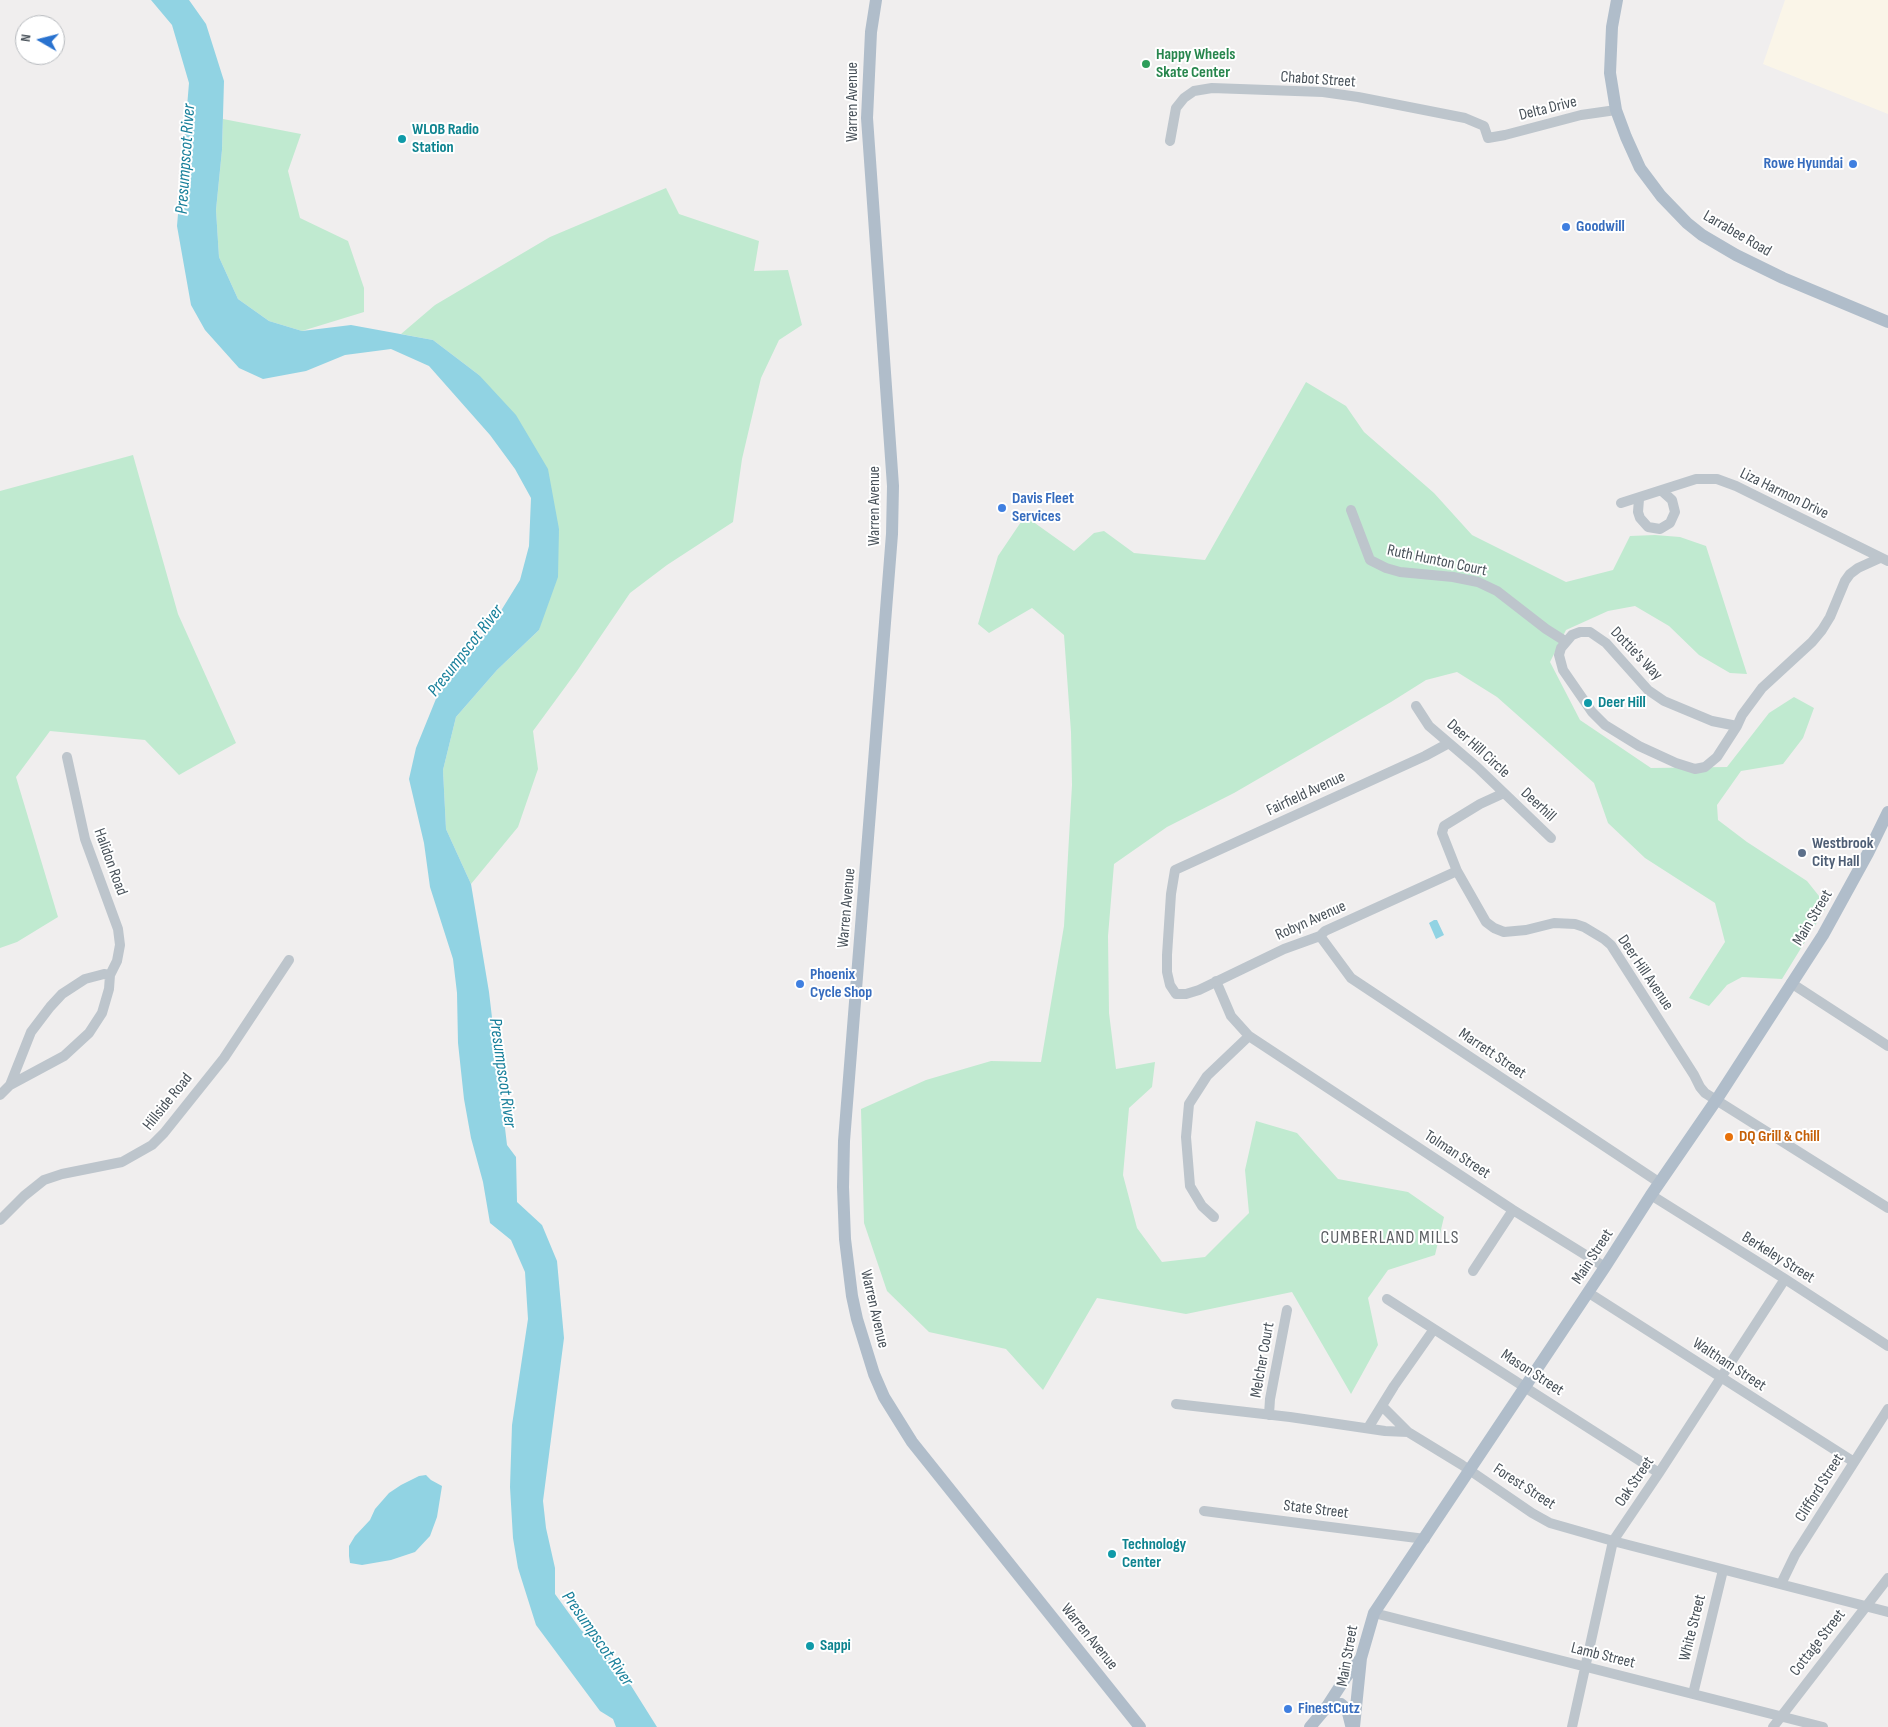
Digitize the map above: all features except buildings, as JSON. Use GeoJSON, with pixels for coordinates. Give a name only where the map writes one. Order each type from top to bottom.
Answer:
{"type":"FeatureCollection","features":[{"type":"Feature","properties":{"kind":"main road","name":"Warren Avenue"},"geometry":{"type":"LineString","coordinates":[[876,0],[872,32],[867,118],[893,486],[892,534],[844,1142],[845,1239],[852,1296],[856,1319],[874,1374],[884,1397],[912,1442],[1140,1727]]}},
{"type":"Feature","properties":{"kind":"main road","name":"Larrabee Road"},"geometry":{"type":"LineString","coordinates":[[1617,0],[1612,27],[1610,73],[1616,110],[1640,168],[1661,196],[1687,223],[1702,235],[1756,265],[1790,282],[1888,322]]}},
{"type":"Feature","properties":{"kind":"main road","name":"Main Street"},"geometry":{"type":"LineString","coordinates":[[1353,1727],[1361,1658],[1374,1613],[1717,1099],[1839,907],[1888,812]]}},
{"type":"Feature","properties":{"kind":"main road"},"geometry":{"type":"LineString","coordinates":[[1310,1727],[1326,1708],[1346,1676],[1361,1658]]}},
{"type":"Feature","properties":{"kind":"main road"},"geometry":{"type":"LineString","coordinates":[[1326,1708],[1341,1704],[1347,1709],[1353,1727]]}},
{"type":"Feature","properties":{"kind":"street","name":"Chabot Street"},"geometry":{"type":"LineString","coordinates":[[1170,141],[1176,108],[1184,98],[1194,91],[1212,88],[1323,92],[1358,97],[1465,118],[1484,126],[1488,138]]}},
{"type":"Feature","properties":{"kind":"street","name":"Delta Drive"},"geometry":{"type":"LineString","coordinates":[[1488,138],[1581,115],[1616,110]]}},
{"type":"Feature","properties":{"kind":"street","name":"Liza Harmon Drive"},"geometry":{"type":"LineString","coordinates":[[1621,503],[1640,499],[1696,479],[1716,479],[1736,486],[1884,560]]}},
{"type":"Feature","properties":{"kind":"street"},"geometry":{"type":"LineString","coordinates":[[1640,499],[1638,512],[1640,518],[1648,527],[1660,529],[1670,523],[1675,512],[1672,500],[1662,491]]}},
{"type":"Feature","properties":{"kind":"street","name":"Ruth Hunton Court"},"geometry":{"type":"LineString","coordinates":[[1351,510],[1370,560],[1400,572],[1453,577],[1478,582],[1497,591],[1546,629],[1565,641]]}},
{"type":"Feature","properties":{"kind":"street"},"geometry":{"type":"LineString","coordinates":[[1565,641],[1559,655],[1560,663],[1592,712],[1606,725],[1639,746],[1685,767],[1695,769],[1705,767],[1717,757],[1742,715],[1762,688],[1812,642],[1822,630],[1850,574],[1858,568],[1884,560]]}},
{"type":"Feature","properties":{"kind":"street","name":"Dottie's Way"},"geometry":{"type":"LineString","coordinates":[[1565,641],[1572,635],[1580,632],[1590,632],[1606,643],[1648,690],[1664,701],[1712,720],[1737,726]]}},
{"type":"Feature","properties":{"kind":"street","name":"Deer Hill Circle"},"geometry":{"type":"LineString","coordinates":[[1416,706],[1429,726],[1477,767],[1504,794],[1480,804],[1444,826],[1442,833],[1444,840],[1457,871]]}},
{"type":"Feature","properties":{"kind":"street","name":"Fairfield Avenue"},"geometry":{"type":"LineString","coordinates":[[1176,994],[1170,985],[1167,972],[1171,894],[1175,870],[1425,756],[1449,743]]}},
{"type":"Feature","properties":{"kind":"street","name":"Halidon Road"},"geometry":{"type":"LineString","coordinates":[[0,1095],[10,1085],[64,1056],[89,1033],[102,1013],[109,989],[110,975],[117,961],[120,945],[118,929],[85,839],[67,757]]}},
{"type":"Feature","properties":{"kind":"street","name":"Deerhill"},"geometry":{"type":"LineString","coordinates":[[1504,794],[1551,838]]}},
{"type":"Feature","properties":{"kind":"street","name":"Robyn Avenue"},"geometry":{"type":"LineString","coordinates":[[1176,994],[1186,994],[1284,949],[1320,936],[1325,931],[1457,871]]}},
{"type":"Feature","properties":{"kind":"street","name":"Deer Hill Avenue"},"geometry":{"type":"LineString","coordinates":[[1457,871],[1480,914],[1494,928],[1504,932],[1526,930],[1565,922],[1584,927],[1604,939],[1616,953],[1705,1093],[1888,1208]]}},
{"type":"Feature","properties":{"kind":"street","name":"Marrett Street"},"geometry":{"type":"LineString","coordinates":[[1320,936],[1351,978],[1660,1183]]}},
{"type":"Feature","properties":{"kind":"street","name":"Hillside Road"},"geometry":{"type":"LineString","coordinates":[[0,1220],[24,1196],[44,1180],[62,1174],[122,1162],[152,1145],[164,1133],[224,1058],[289,960]]}},
{"type":"Feature","properties":{"kind":"street","name":"Halidon Road"},"geometry":{"type":"LineString","coordinates":[[10,1085],[31,1032],[50,1007],[62,994],[85,979],[104,974],[110,975]]}},
{"type":"Feature","properties":{"kind":"street","name":"Tolman Street"},"geometry":{"type":"LineString","coordinates":[[1216,981],[1231,1016],[1249,1036],[1514,1210],[1605,1267]]}},
{"type":"Feature","properties":{"kind":"street"},"geometry":{"type":"LineString","coordinates":[[1792,982],[1888,1046]]}},
{"type":"Feature","properties":{"kind":"street"},"geometry":{"type":"LineString","coordinates":[[1214,1217],[1202,1206],[1190,1186],[1186,1137],[1189,1104],[1207,1076],[1249,1036]]}},
{"type":"Feature","properties":{"kind":"street","name":"Berkeley Street"},"geometry":{"type":"LineString","coordinates":[[1651,1196],[1786,1279],[1888,1346]]}},
{"type":"Feature","properties":{"kind":"street"},"geometry":{"type":"LineString","coordinates":[[1473,1271],[1514,1210]]}},
{"type":"Feature","properties":{"kind":"street","name":"Oak Street"},"geometry":{"type":"LineString","coordinates":[[1572,1727],[1613,1541],[1786,1279]]}},
{"type":"Feature","properties":{"kind":"street","name":"Waltham Street"},"geometry":{"type":"LineString","coordinates":[[1589,1292],[1854,1462]]}},
{"type":"Feature","properties":{"kind":"street","name":"Mason Street"},"geometry":{"type":"LineString","coordinates":[[1387,1298],[1659,1473]]}},
{"type":"Feature","properties":{"kind":"street","name":"Melcher Court"},"geometry":{"type":"LineString","coordinates":[[1269,1415],[1270,1399],[1287,1310]]}},
{"type":"Feature","properties":{"kind":"street"},"geometry":{"type":"LineString","coordinates":[[1368,1428],[1434,1329]]}},
{"type":"Feature","properties":{"kind":"street","name":"Forest Street"},"geometry":{"type":"LineString","coordinates":[[1176,1404],[1385,1431],[1408,1432],[1550,1523],[1888,1612]]}},
{"type":"Feature","properties":{"kind":"street"},"geometry":{"type":"LineString","coordinates":[[1382,1406],[1408,1432]]}},
{"type":"Feature","properties":{"kind":"street","name":"Clifford Street"},"geometry":{"type":"LineString","coordinates":[[1781,1584],[1795,1555],[1888,1409]]}},
{"type":"Feature","properties":{"kind":"street","name":"State Street"},"geometry":{"type":"LineString","coordinates":[[1204,1511],[1425,1539]]}},
{"type":"Feature","properties":{"kind":"street","name":"White Street"},"geometry":{"type":"LineString","coordinates":[[1693,1694],[1723,1570]]}},
{"type":"Feature","properties":{"kind":"street","name":"Cottage Street"},"geometry":{"type":"LineString","coordinates":[[1773,1727],[1888,1578]]}},
{"type":"Feature","properties":{"kind":"street","name":"Lamb Street"},"geometry":{"type":"LineString","coordinates":[[1374,1613],[1823,1727]]}},
{"type":"Feature","properties":{"kind":"shaded area"},"geometry":{"type":"Polygon","coordinates":[[[1785,0],[1888,0],[1888,114],[1763,64],[1785,0]]]}},
{"type":"Feature","properties":{"kind":"green space"},"geometry":{"type":"Polygon","coordinates":[[[223,119],[301,134],[288,171],[300,218],[348,241],[364,288],[364,312],[302,331],[269,321],[238,299],[219,257],[216,210],[223,119]]]}},
{"type":"Feature","properties":{"kind":"green space"},"geometry":{"type":"Polygon","coordinates":[[[666,188],[679,214],[759,241],[754,271],[788,270],[802,325],[779,340],[761,378],[742,459],[733,522],[667,565],[630,593],[533,731],[538,769],[518,827],[471,884],[446,829],[443,770],[456,717],[497,670],[539,630],[559,529],[479,375],[433,340],[401,334],[435,305],[550,237],[666,188]]]}},
{"type":"Feature","properties":{"kind":"green space"},"geometry":{"type":"Polygon","coordinates":[[[1306,382],[1346,406],[1364,432],[1434,493],[1472,535],[1566,582],[1613,570],[1630,536],[1680,537],[1706,546],[1747,674],[1730,673],[1699,655],[1669,626],[1635,606],[1608,611],[1566,630],[1550,662],[1580,720],[1651,768],[1727,767],[1769,713],[1794,697],[1814,708],[1803,738],[1783,764],[1741,771],[1717,805],[1718,820],[1747,842],[1807,881],[1827,906],[1782,979],[1742,977],[1727,985],[1709,1006],[1689,998],[1725,942],[1715,903],[1645,858],[1608,823],[1594,783],[1497,697],[1457,672],[1426,680],[1234,793],[1167,827],[1114,864],[1108,936],[1109,1013],[1116,1069],[1155,1062],[1152,1087],[1129,1108],[1123,1175],[1137,1228],[1162,1262],[1205,1257],[1249,1213],[1245,1170],[1256,1121],[1297,1133],[1338,1179],[1408,1192],[1444,1217],[1435,1255],[1388,1270],[1368,1298],[1378,1345],[1351,1394],[1292,1292],[1186,1314],[1097,1298],[1043,1390],[1006,1349],[929,1332],[887,1291],[864,1223],[861,1109],[926,1080],[991,1061],[1041,1062],[1064,926],[1072,785],[1071,732],[1064,635],[1032,608],[989,633],[978,624],[998,556],[1025,516],[1074,551],[1094,533],[1104,531],[1134,553],[1205,560],[1306,382]]]}},
{"type":"Feature","properties":{"kind":"green space"},"geometry":{"type":"Polygon","coordinates":[[[133,455],[178,614],[236,743],[179,775],[145,740],[50,731],[16,777],[58,917],[17,942],[0,948],[0,491],[133,455]]]}},
{"type":"Feature","properties":{"kind":"water","name":"Presumpscot River"},"geometry":{"type":"Polygon","coordinates":[[[151,0],[189,0],[206,24],[224,81],[222,150],[216,210],[219,257],[238,299],[269,321],[302,331],[351,325],[433,340],[479,375],[516,415],[548,469],[559,529],[558,577],[539,630],[497,670],[456,717],[443,770],[446,829],[471,884],[489,992],[507,1145],[516,1157],[517,1202],[542,1225],[557,1261],[564,1338],[543,1501],[546,1528],[555,1568],[555,1594],[581,1630],[607,1653],[630,1684],[657,1727],[616,1727],[613,1719],[600,1711],[536,1625],[518,1568],[513,1538],[510,1487],[512,1425],[528,1319],[525,1272],[511,1240],[490,1223],[483,1182],[471,1138],[464,1099],[458,1043],[457,993],[453,959],[430,887],[424,843],[409,779],[416,748],[440,689],[494,622],[520,580],[529,546],[531,498],[515,469],[490,435],[429,366],[391,349],[345,355],[306,371],[263,379],[239,368],[205,330],[191,305],[177,226],[189,83],[172,25],[151,0]]]}},
{"type":"Feature","properties":{"kind":"water"},"geometry":{"type":"Polygon","coordinates":[[[1437,920],[1444,935],[1436,939],[1429,923],[1437,920]]]}},
{"type":"Feature","properties":{"kind":"water"},"geometry":{"type":"Polygon","coordinates":[[[426,1475],[442,1486],[437,1517],[430,1536],[415,1552],[391,1560],[362,1565],[350,1563],[349,1546],[355,1536],[370,1520],[375,1509],[389,1493],[401,1485],[419,1476],[426,1475]]]}},
{"type":"Feature","properties":{"kind":"place","name":"Happy Wheels Skate Center"},"geometry":{"type":"Point","coordinates":[1146,64]}},
{"type":"Feature","properties":{"kind":"place","name":"WLOB Radio Station"},"geometry":{"type":"Point","coordinates":[402,139]}},
{"type":"Feature","properties":{"kind":"place","name":"Rowe Hyundai"},"geometry":{"type":"Point","coordinates":[1853,164]}},
{"type":"Feature","properties":{"kind":"place","name":"Goodwill"},"geometry":{"type":"Point","coordinates":[1566,227]}},
{"type":"Feature","properties":{"kind":"place","name":"Davis Fleet Services"},"geometry":{"type":"Point","coordinates":[1002,508]}},
{"type":"Feature","properties":{"kind":"place","name":"Deer Hill"},"geometry":{"type":"Point","coordinates":[1588,703]}},
{"type":"Feature","properties":{"kind":"place","name":"Westbrook City Hall"},"geometry":{"type":"Point","coordinates":[1802,853]}},
{"type":"Feature","properties":{"kind":"place","name":"Phoenix Cycle Shop"},"geometry":{"type":"Point","coordinates":[800,984]}},
{"type":"Feature","properties":{"kind":"place","name":"DQ Grill & Chill"},"geometry":{"type":"Point","coordinates":[1729,1137]}},
{"type":"Feature","properties":{"kind":"place","name":"Technology Center"},"geometry":{"type":"Point","coordinates":[1112,1554]}},
{"type":"Feature","properties":{"kind":"place","name":"Sappi"},"geometry":{"type":"Point","coordinates":[810,1646]}},
{"type":"Feature","properties":{"kind":"place","name":"FinestCutz"},"geometry":{"type":"Point","coordinates":[1288,1709]}},
{"type":"Feature","properties":{"kind":"district","name":"CUMBERLAND MILLS"},"geometry":{"type":"Point","coordinates":[1390,1238]}}]}
